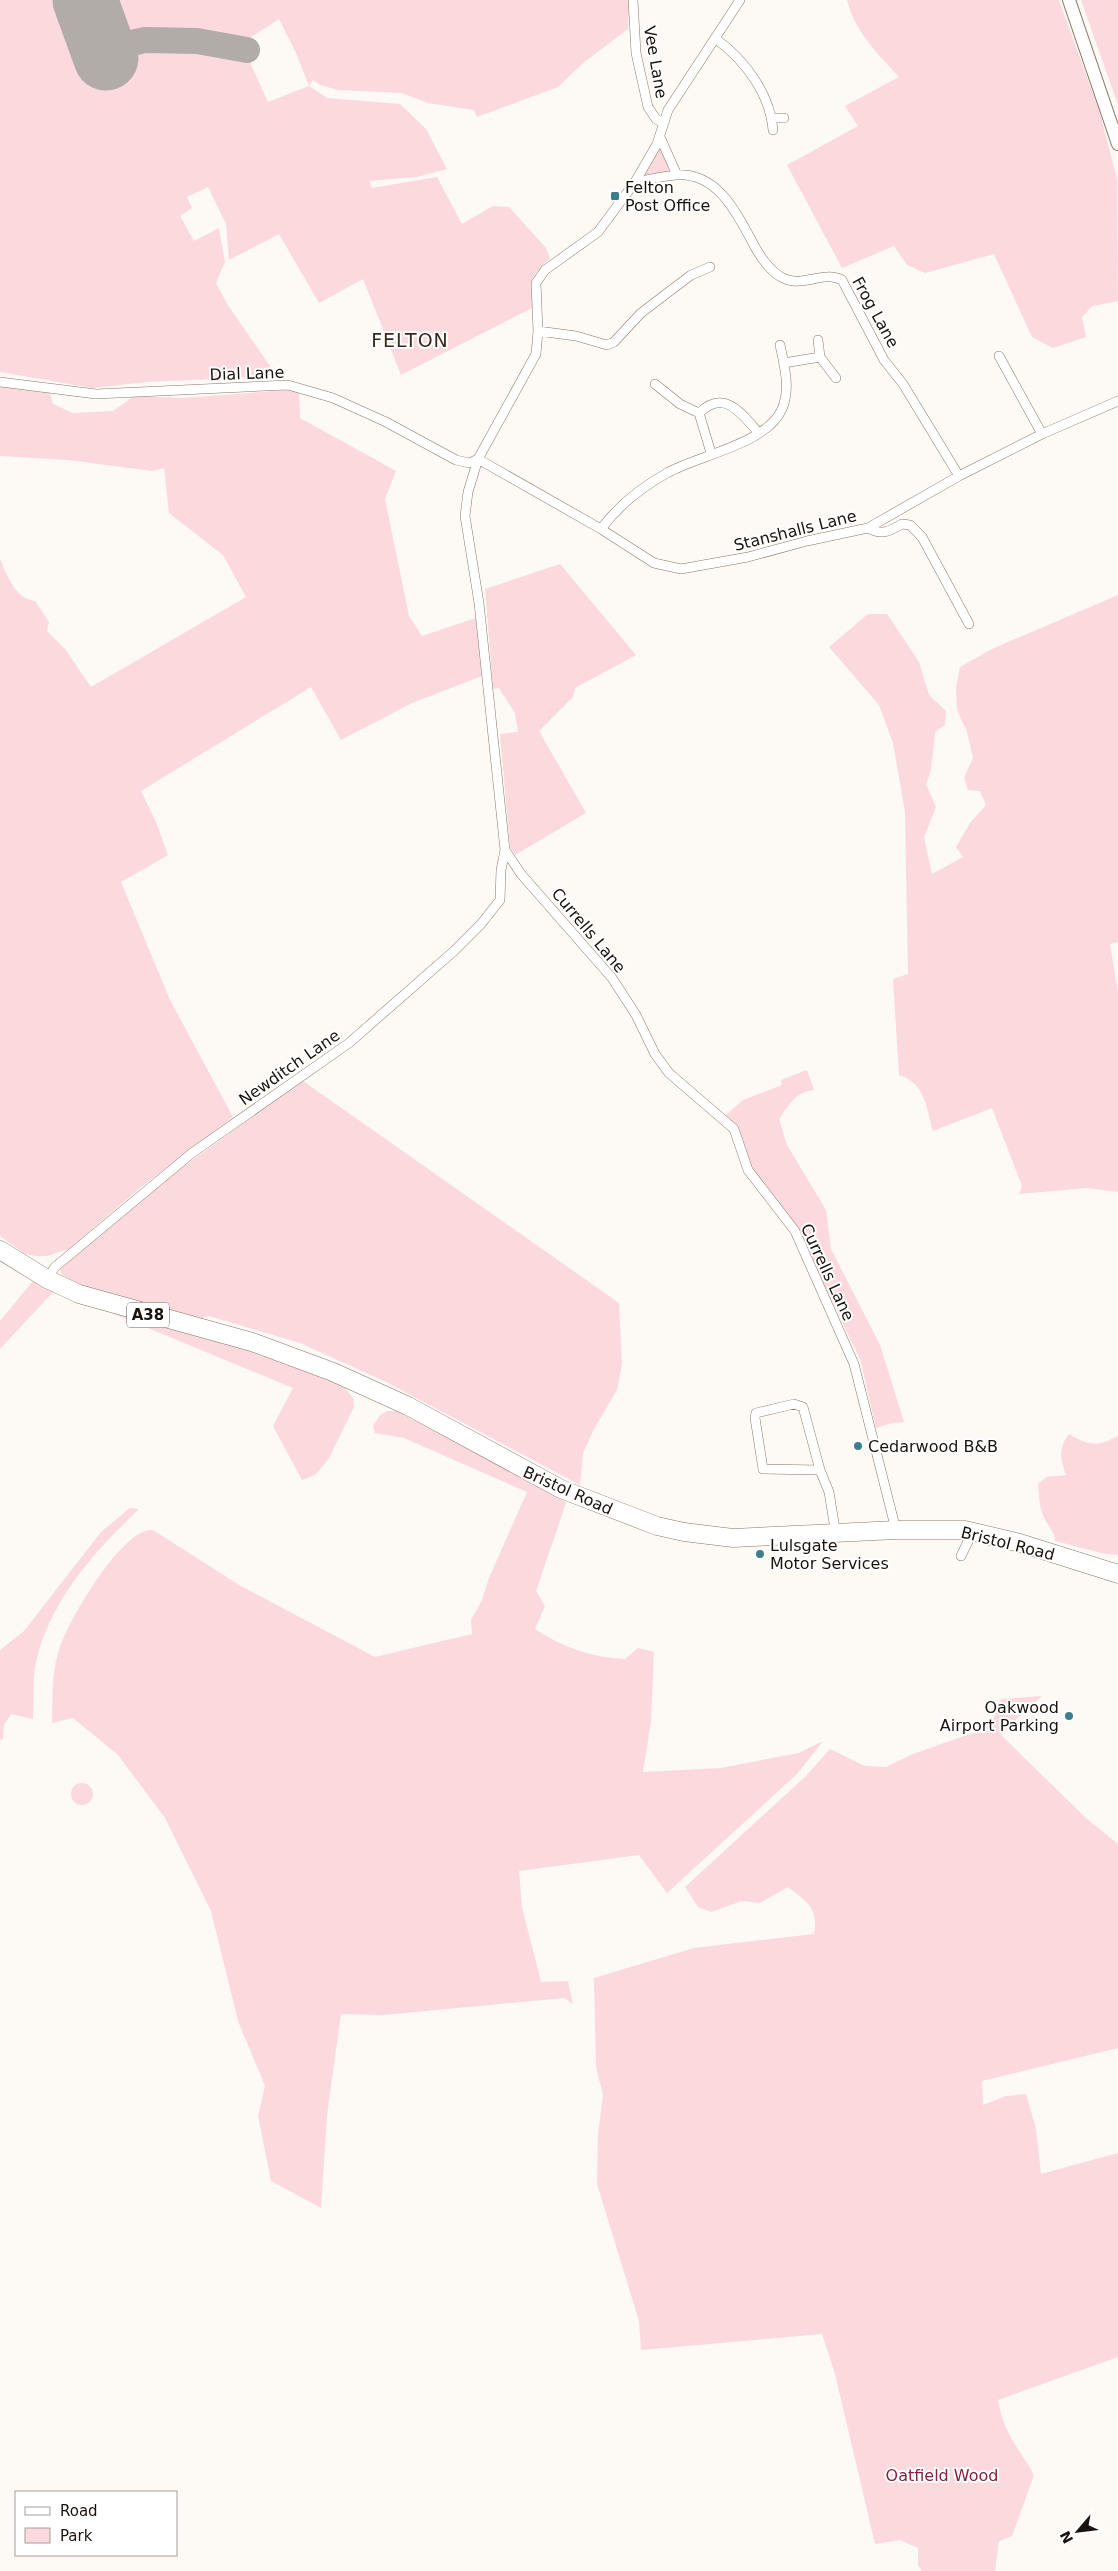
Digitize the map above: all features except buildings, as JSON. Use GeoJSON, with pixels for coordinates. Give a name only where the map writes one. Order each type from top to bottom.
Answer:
{"type":"FeatureCollection","features":[{"type":"Feature","properties":{"kind":"highway","name":"A38"},"geometry":{"type":"LineString","coordinates":[[0,1250],[47,1279]]}},
{"type":"Feature","properties":{"kind":"highway","name":"Bristol Road"},"geometry":{"type":"LineString","coordinates":[[47,1279],[86,1296],[261,1345],[333,1372],[408,1406],[562,1489],[657,1526],[684,1532],[733,1538],[836,1535],[896,1530],[973,1531],[1020,1543],[1118,1574]]}},
{"type":"Feature","properties":{"kind":"street","name":"Vee Lane"},"geometry":{"type":"LineString","coordinates":[[633,0],[636,53],[648,107],[656,120],[663,123]]}},
{"type":"Feature","properties":{"kind":"street"},"geometry":{"type":"LineString","coordinates":[[505,850],[479,603],[465,516],[468,492],[478,459],[536,354],[538,331],[536,283],[545,270],[598,232],[635,182],[660,137],[663,123],[678,94],[740,0]]}},
{"type":"Feature","properties":{"kind":"street"},"geometry":{"type":"LineString","coordinates":[[1069,0],[1118,144]]}},
{"type":"Feature","properties":{"kind":"street"},"geometry":{"type":"LineString","coordinates":[[716,38],[730,49],[753,76],[772,118],[774,130]]}},
{"type":"Feature","properties":{"kind":"street"},"geometry":{"type":"LineString","coordinates":[[772,118],[784,118]]}},
{"type":"Feature","properties":{"kind":"street"},"geometry":{"type":"LineString","coordinates":[[660,137],[677,175]]}},
{"type":"Feature","properties":{"kind":"street","name":"Frog Lane"},"geometry":{"type":"LineString","coordinates":[[635,182],[677,175],[696,176],[711,184],[734,211],[758,253],[782,278],[796,282],[833,275],[842,280],[884,360],[903,384],[958,476]]}},
{"type":"Feature","properties":{"kind":"street"},"geometry":{"type":"LineString","coordinates":[[538,331],[576,336],[607,345],[614,342],[641,313],[691,275],[710,267]]}},
{"type":"Feature","properties":{"kind":"street"},"geometry":{"type":"LineString","coordinates":[[818,340],[820,357],[836,378]]}},
{"type":"Feature","properties":{"kind":"street"},"geometry":{"type":"LineString","coordinates":[[601,529],[612,514],[668,472],[711,453],[740,445],[774,421],[783,408],[786,375],[780,345]]}},
{"type":"Feature","properties":{"kind":"street"},"geometry":{"type":"LineString","coordinates":[[999,356],[1042,434]]}},
{"type":"Feature","properties":{"kind":"street"},"geometry":{"type":"LineString","coordinates":[[784,363],[820,357]]}},
{"type":"Feature","properties":{"kind":"street","name":"Dial Lane"},"geometry":{"type":"LineString","coordinates":[[0,382],[96,394],[288,385],[334,398],[386,422],[456,460],[469,463],[478,459]]}},
{"type":"Feature","properties":{"kind":"street"},"geometry":{"type":"LineString","coordinates":[[655,384],[680,404],[699,414],[711,453]]}},
{"type":"Feature","properties":{"kind":"street"},"geometry":{"type":"LineString","coordinates":[[699,414],[708,405],[719,402],[728,404],[737,410],[758,432]]}},
{"type":"Feature","properties":{"kind":"street","name":"Stanshalls Lane"},"geometry":{"type":"LineString","coordinates":[[478,459],[601,529],[654,563],[681,570],[729,562],[807,541],[868,528],[958,476],[1042,434],[1118,402]]}},
{"type":"Feature","properties":{"kind":"street"},"geometry":{"type":"LineString","coordinates":[[868,528],[874,532],[886,533],[902,524],[916,530],[929,547],[969,624]]}},
{"type":"Feature","properties":{"kind":"street","name":"Newditch Lane"},"geometry":{"type":"LineString","coordinates":[[47,1279],[55,1267],[192,1153],[349,1043],[454,951],[481,924],[500,900],[500,870],[505,850]]}},
{"type":"Feature","properties":{"kind":"street","name":"Currells Lane"},"geometry":{"type":"LineString","coordinates":[[505,850],[521,874],[612,978],[636,1015],[655,1054],[669,1073],[734,1129],[748,1170],[795,1232],[854,1364],[896,1530]]}},
{"type":"Feature","properties":{"kind":"street"},"geometry":{"type":"LineString","coordinates":[[820,1470],[763,1469],[755,1418],[756,1413],[794,1404],[802,1407],[820,1470],[829,1492],[836,1535]]}},
{"type":"Feature","properties":{"kind":"street"},"geometry":{"type":"LineString","coordinates":[[962,1556],[973,1531]]}},
{"type":"Feature","properties":{"kind":"green space"},"geometry":{"type":"Polygon","coordinates":[[[0,0],[76,0],[95,53],[101,60],[144,45],[199,47],[232,57],[248,58],[268,102],[309,86],[327,98],[400,104],[426,129],[447,169],[417,177],[369,181],[372,188],[437,177],[462,224],[493,206],[509,207],[546,248],[550,258],[532,279],[531,290],[534,307],[401,375],[363,279],[319,303],[279,234],[229,260],[226,224],[208,187],[187,197],[192,208],[180,216],[194,241],[219,228],[225,262],[216,283],[227,304],[277,376],[147,382],[92,388],[0,372],[0,0]]]}},
{"type":"Feature","properties":{"kind":"green space"},"geometry":{"type":"Polygon","coordinates":[[[92,0],[629,0],[628,29],[583,63],[558,87],[477,117],[474,110],[428,103],[402,93],[338,90],[320,85],[313,80],[309,86],[296,53],[279,19],[245,41],[155,34],[119,36],[110,33],[104,26],[92,0]]]}},
{"type":"Feature","properties":{"kind":"green space"},"geometry":{"type":"Polygon","coordinates":[[[847,0],[1059,0],[1099,110],[1117,179],[1118,301],[1092,306],[1082,317],[1086,337],[1053,348],[1032,337],[994,254],[925,273],[907,265],[894,246],[842,268],[787,165],[858,126],[845,106],[899,77],[875,51],[861,32],[847,0]]]}},
{"type":"Feature","properties":{"kind":"green space"},"geometry":{"type":"Polygon","coordinates":[[[1081,0],[1118,0],[1118,105],[1081,0]]]}},
{"type":"Feature","properties":{"kind":"green space"},"geometry":{"type":"Polygon","coordinates":[[[658,148],[660,148],[671,174],[641,176],[658,148]]]}},
{"type":"Feature","properties":{"kind":"green space"},"geometry":{"type":"Polygon","coordinates":[[[0,386],[50,393],[53,404],[73,413],[113,411],[134,396],[182,398],[289,390],[299,392],[300,418],[396,471],[385,499],[409,616],[422,636],[476,618],[482,676],[412,703],[341,740],[311,687],[141,791],[156,822],[168,855],[121,882],[170,1000],[233,1117],[141,1187],[69,1249],[47,1256],[25,1254],[0,1236],[0,559],[17,591],[22,596],[35,601],[49,622],[47,631],[65,649],[91,687],[246,597],[223,555],[169,513],[164,468],[152,471],[68,460],[0,456],[0,386]]]}},
{"type":"Feature","properties":{"kind":"green space"},"geometry":{"type":"Polygon","coordinates":[[[560,564],[636,655],[575,688],[573,697],[539,731],[586,813],[515,855],[510,847],[500,734],[518,732],[515,713],[499,688],[493,689],[485,589],[560,564]]]}},
{"type":"Feature","properties":{"kind":"green space"},"geometry":{"type":"Polygon","coordinates":[[[1118,595],[1118,942],[1110,944],[1118,993],[1118,1192],[1087,1188],[1019,1194],[1022,1186],[992,1108],[933,1131],[920,1090],[908,1079],[899,1075],[893,979],[908,974],[905,812],[893,743],[879,705],[829,647],[868,614],[887,614],[919,662],[929,695],[946,711],[945,725],[935,732],[931,770],[926,784],[936,807],[924,837],[932,874],[963,857],[956,847],[970,823],[986,805],[980,791],[968,790],[964,778],[973,758],[967,732],[957,710],[956,688],[960,667],[992,649],[1118,595]]]}},
{"type":"Feature","properties":{"kind":"green space"},"geometry":{"type":"Polygon","coordinates":[[[807,1070],[814,1090],[797,1096],[779,1119],[787,1145],[826,1210],[831,1249],[880,1345],[904,1422],[892,1423],[876,1428],[860,1359],[805,1245],[752,1169],[735,1125],[726,1115],[743,1100],[782,1085],[781,1080],[807,1070]]]}},
{"type":"Feature","properties":{"kind":"green space"},"geometry":{"type":"Polygon","coordinates":[[[303,1081],[619,1303],[622,1364],[617,1390],[595,1427],[583,1453],[580,1485],[386,1382],[300,1343],[209,1316],[202,1318],[111,1296],[77,1283],[61,1274],[60,1269],[166,1179],[303,1081]]]}},
{"type":"Feature","properties":{"kind":"green space"},"geometry":{"type":"Polygon","coordinates":[[[33,1281],[55,1290],[0,1349],[0,1321],[33,1281]]]}},
{"type":"Feature","properties":{"kind":"green space"},"geometry":{"type":"Polygon","coordinates":[[[102,1309],[278,1359],[330,1379],[346,1389],[353,1398],[354,1407],[328,1460],[315,1475],[302,1480],[273,1426],[293,1388],[102,1309]]]}},
{"type":"Feature","properties":{"kind":"green space"},"geometry":{"type":"Polygon","coordinates":[[[388,1411],[396,1411],[560,1496],[566,1503],[536,1591],[545,1606],[535,1629],[567,1646],[590,1654],[625,1659],[638,1648],[654,1652],[651,1721],[643,1772],[721,1768],[799,1753],[823,1741],[797,1774],[667,1893],[639,1855],[519,1871],[522,1907],[541,1982],[568,1981],[573,2004],[564,1998],[384,2015],[341,2014],[327,2115],[321,2208],[271,2181],[258,2116],[265,2086],[238,2021],[211,1911],[165,1818],[118,1755],[73,1718],[52,1723],[54,1677],[56,1659],[64,1637],[97,1579],[126,1544],[140,1533],[153,1530],[239,1585],[375,1657],[472,1634],[471,1620],[482,1600],[489,1578],[527,1492],[404,1438],[375,1433],[373,1426],[380,1415],[388,1411]]]}},
{"type":"Feature","properties":{"kind":"green space"},"geometry":{"type":"Polygon","coordinates":[[[1069,1434],[1082,1441],[1094,1444],[1105,1442],[1118,1436],[1118,1555],[1101,1553],[1055,1541],[1054,1534],[1044,1518],[1040,1506],[1038,1484],[1046,1477],[1066,1475],[1061,1454],[1065,1439],[1069,1434]]]}},
{"type":"Feature","properties":{"kind":"green space"},"geometry":{"type":"Polygon","coordinates":[[[130,1508],[139,1509],[91,1559],[64,1596],[53,1615],[35,1665],[33,1719],[11,1714],[4,1725],[3,1739],[0,1740],[0,1650],[24,1631],[101,1532],[130,1508]]]}},
{"type":"Feature","properties":{"kind":"green space","name":"Oatfield Wood"},"geometry":{"type":"Polygon","coordinates":[[[1042,1696],[1000,1734],[1087,1819],[1118,1844],[1118,2048],[982,2081],[983,2105],[1006,2096],[1026,2094],[1036,2129],[1041,2174],[1118,2153],[1118,2357],[998,2400],[1000,2412],[1012,2440],[1034,2475],[1012,2536],[999,2541],[995,2571],[922,2571],[918,2565],[918,2548],[900,2540],[875,2544],[835,2374],[822,2334],[641,2350],[639,2321],[597,2184],[598,2134],[603,2095],[596,2067],[594,1978],[694,1948],[814,1934],[815,1918],[810,1906],[788,1887],[760,1903],[742,1901],[711,1912],[698,1907],[685,1887],[806,1776],[830,1749],[865,1766],[886,1767],[913,1754],[984,1729],[992,1723],[1001,1699],[1042,1696]]]}},
{"type":"Feature","properties":{"kind":"green space"},"geometry":{"type":"Polygon","coordinates":[[[82,1783],[90,1786],[93,1794],[90,1802],[82,1805],[74,1802],[71,1794],[74,1786],[82,1783]]]}},
{"type":"Feature","properties":{"kind":"taxiway"},"geometry":{"type":"LineString","coordinates":[[97,34],[106,42],[118,46],[145,40],[197,41],[247,50]]}},
{"type":"Feature","properties":{"kind":"runway"},"geometry":{"type":"LineString","coordinates":[[85,0],[106,58]]}},
{"type":"Feature","properties":{"kind":"place","name":"Felton Post Office"},"geometry":{"type":"Point","coordinates":[615,196]}},
{"type":"Feature","properties":{"kind":"place","name":"Cedarwood B&B"},"geometry":{"type":"Point","coordinates":[858,1446]}},
{"type":"Feature","properties":{"kind":"place","name":"Lulsgate Motor Services"},"geometry":{"type":"Point","coordinates":[760,1554]}},
{"type":"Feature","properties":{"kind":"place","name":"Oakwood Airport Parking"},"geometry":{"type":"Point","coordinates":[1069,1716]}},
{"type":"Feature","properties":{"kind":"district","name":"FELTON"},"geometry":{"type":"Point","coordinates":[410,340]}}]}
